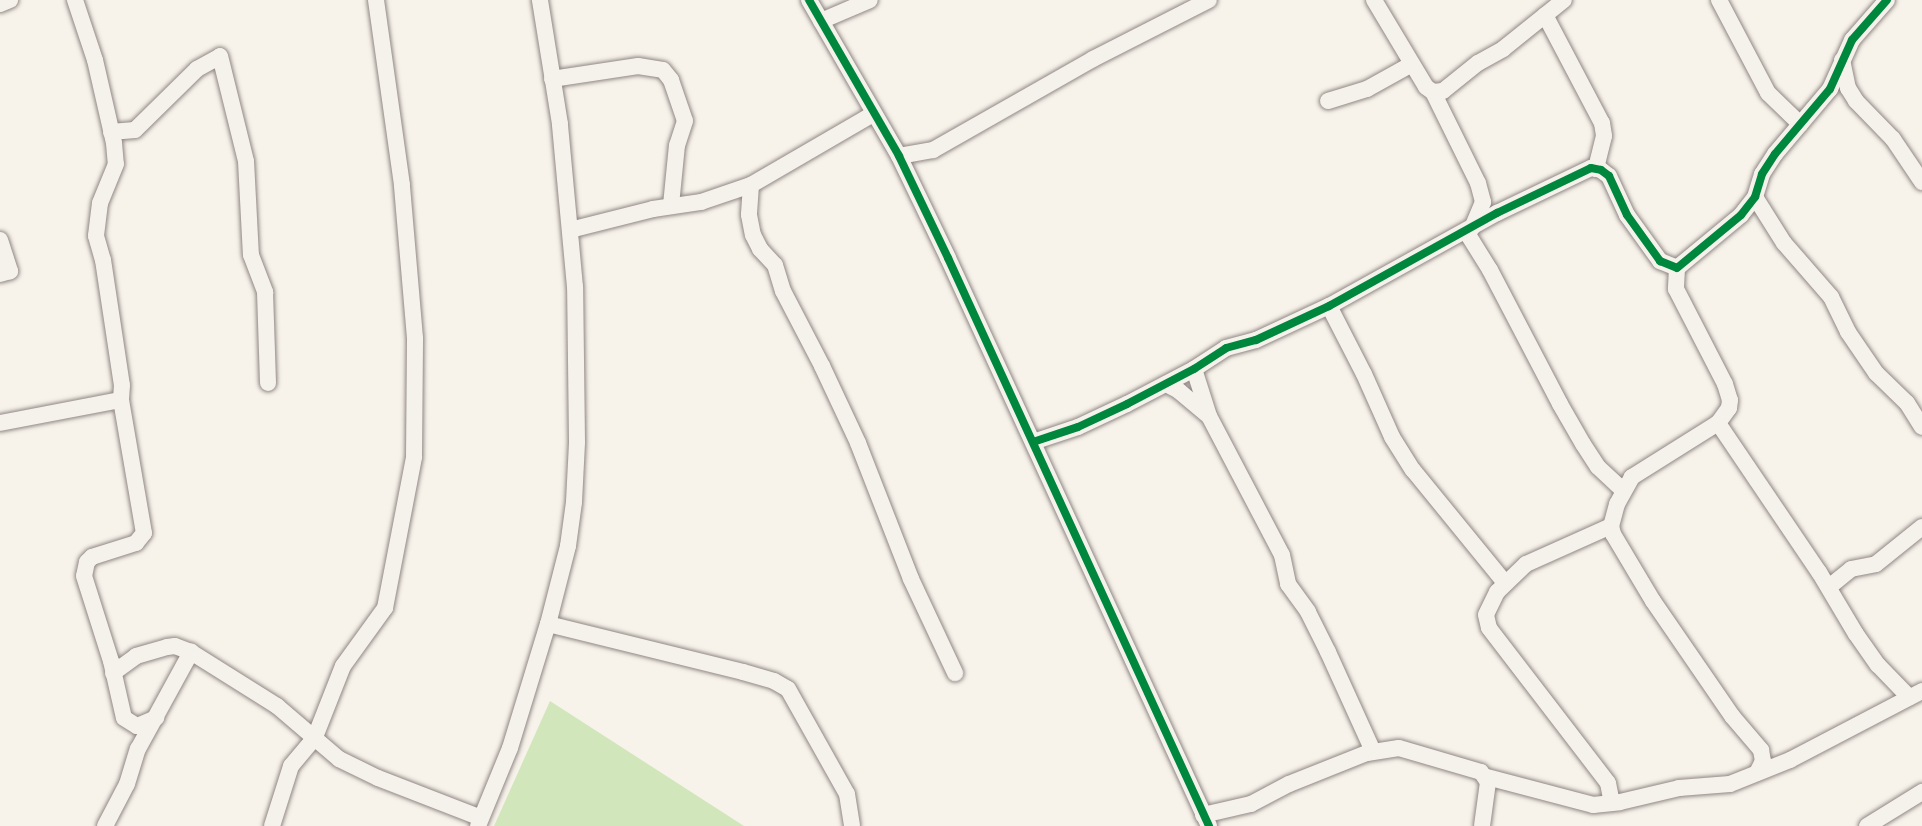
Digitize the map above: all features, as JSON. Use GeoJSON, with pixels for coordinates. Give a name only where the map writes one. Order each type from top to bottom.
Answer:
{"type":"FeatureCollection","features":[{"type":"Feature","properties":{"kind":"street"},"geometry":{"type":"LineString","coordinates":[[0,4],[10,0]]}},
{"type":"Feature","properties":{"kind":"street"},"geometry":{"type":"LineString","coordinates":[[75,0],[95,60],[116,164],[100,203],[96,236],[103,260],[122,385],[121,400],[144,533],[136,543],[92,557],[87,562],[84,576],[124,718],[137,726],[156,718]]}},
{"type":"Feature","properties":{"kind":"street"},"geometry":{"type":"LineString","coordinates":[[272,826],[291,766],[315,737],[342,666],[386,608],[414,457],[415,338],[405,220],[376,0]]}},
{"type":"Feature","properties":{"kind":"street"},"geometry":{"type":"LineString","coordinates":[[113,673],[136,656],[167,647],[175,646],[191,652],[278,706],[339,759],[479,822],[510,748],[548,624],[568,546],[574,502],[577,372],[575,287],[560,124],[540,0]]}},
{"type":"Feature","properties":{"kind":"street"},"geometry":{"type":"LineString","coordinates":[[809,0],[899,156],[1206,820],[1244,806],[1289,784],[1373,752],[1400,748],[1482,772],[1487,777],[1558,798],[1593,805],[1679,788],[1730,784],[1800,755],[1916,694],[1878,665],[1856,634],[1829,587],[1719,423]]}},
{"type":"Feature","properties":{"kind":"street"},"geometry":{"type":"LineString","coordinates":[[821,21],[870,0]]}},
{"type":"Feature","properties":{"kind":"street"},"geometry":{"type":"LineString","coordinates":[[899,156],[933,150],[1093,59],[1209,0]]}},
{"type":"Feature","properties":{"kind":"street"},"geometry":{"type":"LineString","coordinates":[[1374,0],[1426,87],[1433,92],[1478,183],[1483,202],[1489,211]]}},
{"type":"Feature","properties":{"kind":"street"},"geometry":{"type":"LineString","coordinates":[[1433,92],[1443,91],[1478,63],[1503,49],[1564,0]]}},
{"type":"Feature","properties":{"kind":"street"},"geometry":{"type":"LineString","coordinates":[[1719,0],[1768,93],[1800,124]]}},
{"type":"Feature","properties":{"kind":"street"},"geometry":{"type":"LineString","coordinates":[[1757,773],[1763,761],[1761,750],[1732,716],[1653,601],[1615,541],[1611,526],[1623,490],[1632,477],[1719,423],[1729,408],[1728,392],[1676,289],[1677,268],[1730,226],[1755,197],[1761,174],[1830,89],[1841,59],[1852,40],[1887,0]]}},
{"type":"Feature","properties":{"kind":"street"},"geometry":{"type":"LineString","coordinates":[[1545,15],[1602,123],[1604,136],[1596,169]]}},
{"type":"Feature","properties":{"kind":"street"},"geometry":{"type":"LineString","coordinates":[[111,132],[135,130],[192,73],[220,56],[246,161],[251,255],[266,292],[268,383]]}},
{"type":"Feature","properties":{"kind":"street"},"geometry":{"type":"LineString","coordinates":[[1841,59],[1848,88],[1856,101],[1893,139],[1922,182]]}},
{"type":"Feature","properties":{"kind":"street"},"geometry":{"type":"LineString","coordinates":[[1328,102],[1367,89],[1412,64]]}},
{"type":"Feature","properties":{"kind":"street"},"geometry":{"type":"LineString","coordinates":[[552,79],[638,66],[663,70],[671,80],[685,121],[677,146],[671,205]]}},
{"type":"Feature","properties":{"kind":"street"},"geometry":{"type":"LineString","coordinates":[[570,230],[671,205],[701,202],[752,185],[873,114]]}},
{"type":"Feature","properties":{"kind":"street"},"geometry":{"type":"LineString","coordinates":[[1033,442],[1078,427],[1166,384],[1226,348],[1265,337],[1329,306],[1469,230],[1489,211],[1580,171],[1596,169],[1609,176],[1627,215],[1650,250],[1660,261],[1677,268]]}},
{"type":"Feature","properties":{"kind":"street"},"geometry":{"type":"LineString","coordinates":[[752,185],[749,216],[753,235],[760,249],[774,265],[783,291],[858,443],[911,579],[955,673]]}},
{"type":"Feature","properties":{"kind":"street"},"geometry":{"type":"LineString","coordinates":[[1755,197],[1784,243],[1831,297],[1848,332],[1876,373],[1907,403],[1922,427]]}},
{"type":"Feature","properties":{"kind":"street"},"geometry":{"type":"LineString","coordinates":[[1469,230],[1565,414],[1598,467],[1623,490]]}},
{"type":"Feature","properties":{"kind":"street"},"geometry":{"type":"LineString","coordinates":[[0,240],[10,271],[0,274]]}},
{"type":"Feature","properties":{"kind":"street"},"geometry":{"type":"LineString","coordinates":[[1329,306],[1364,374],[1392,437],[1413,470],[1505,583]]}},
{"type":"Feature","properties":{"kind":"street"},"geometry":{"type":"LineString","coordinates":[[1194,369],[1209,416],[1282,555],[1288,585],[1308,612],[1373,752]]}},
{"type":"Feature","properties":{"kind":"street"},"geometry":{"type":"LineString","coordinates":[[1166,384],[1179,390],[1209,416]]}},
{"type":"Feature","properties":{"kind":"street"},"geometry":{"type":"LineString","coordinates":[[0,423],[121,400]]}},
{"type":"Feature","properties":{"kind":"street"},"geometry":{"type":"LineString","coordinates":[[1611,526],[1526,564],[1505,583],[1489,606],[1486,615],[1489,628],[1608,783],[1612,803]]}},
{"type":"Feature","properties":{"kind":"street"},"geometry":{"type":"LineString","coordinates":[[1829,587],[1851,569],[1876,564],[1922,527]]}},
{"type":"Feature","properties":{"kind":"street"},"geometry":{"type":"LineString","coordinates":[[548,624],[743,672],[774,681],[788,689],[847,794],[852,826]]}},
{"type":"Feature","properties":{"kind":"street"},"geometry":{"type":"LineString","coordinates":[[105,826],[127,784],[138,749],[191,652]]}},
{"type":"Feature","properties":{"kind":"street"},"geometry":{"type":"LineString","coordinates":[[1482,826],[1487,777]]}},
{"type":"Feature","properties":{"kind":"street"},"geometry":{"type":"LineString","coordinates":[[1867,826],[1922,792]]}},
{"type":"Feature","properties":{"kind":"green space"},"geometry":{"type":"Polygon","coordinates":[[[550,701],[744,826],[494,826],[550,701]]]}},
{"type":"Feature","properties":{"kind":"cycle path"},"geometry":{"type":"LineString","coordinates":[[809,0],[899,156],[1209,826]]}},
{"type":"Feature","properties":{"kind":"cycle path"},"geometry":{"type":"LineString","coordinates":[[1033,442],[1078,427],[1194,369],[1226,348],[1256,340],[1329,306],[1497,213],[1591,168],[1601,170],[1609,176],[1627,215],[1660,261],[1677,268],[1741,215],[1755,197],[1762,174],[1775,154],[1830,89],[1852,40],[1887,0]]}}]}
